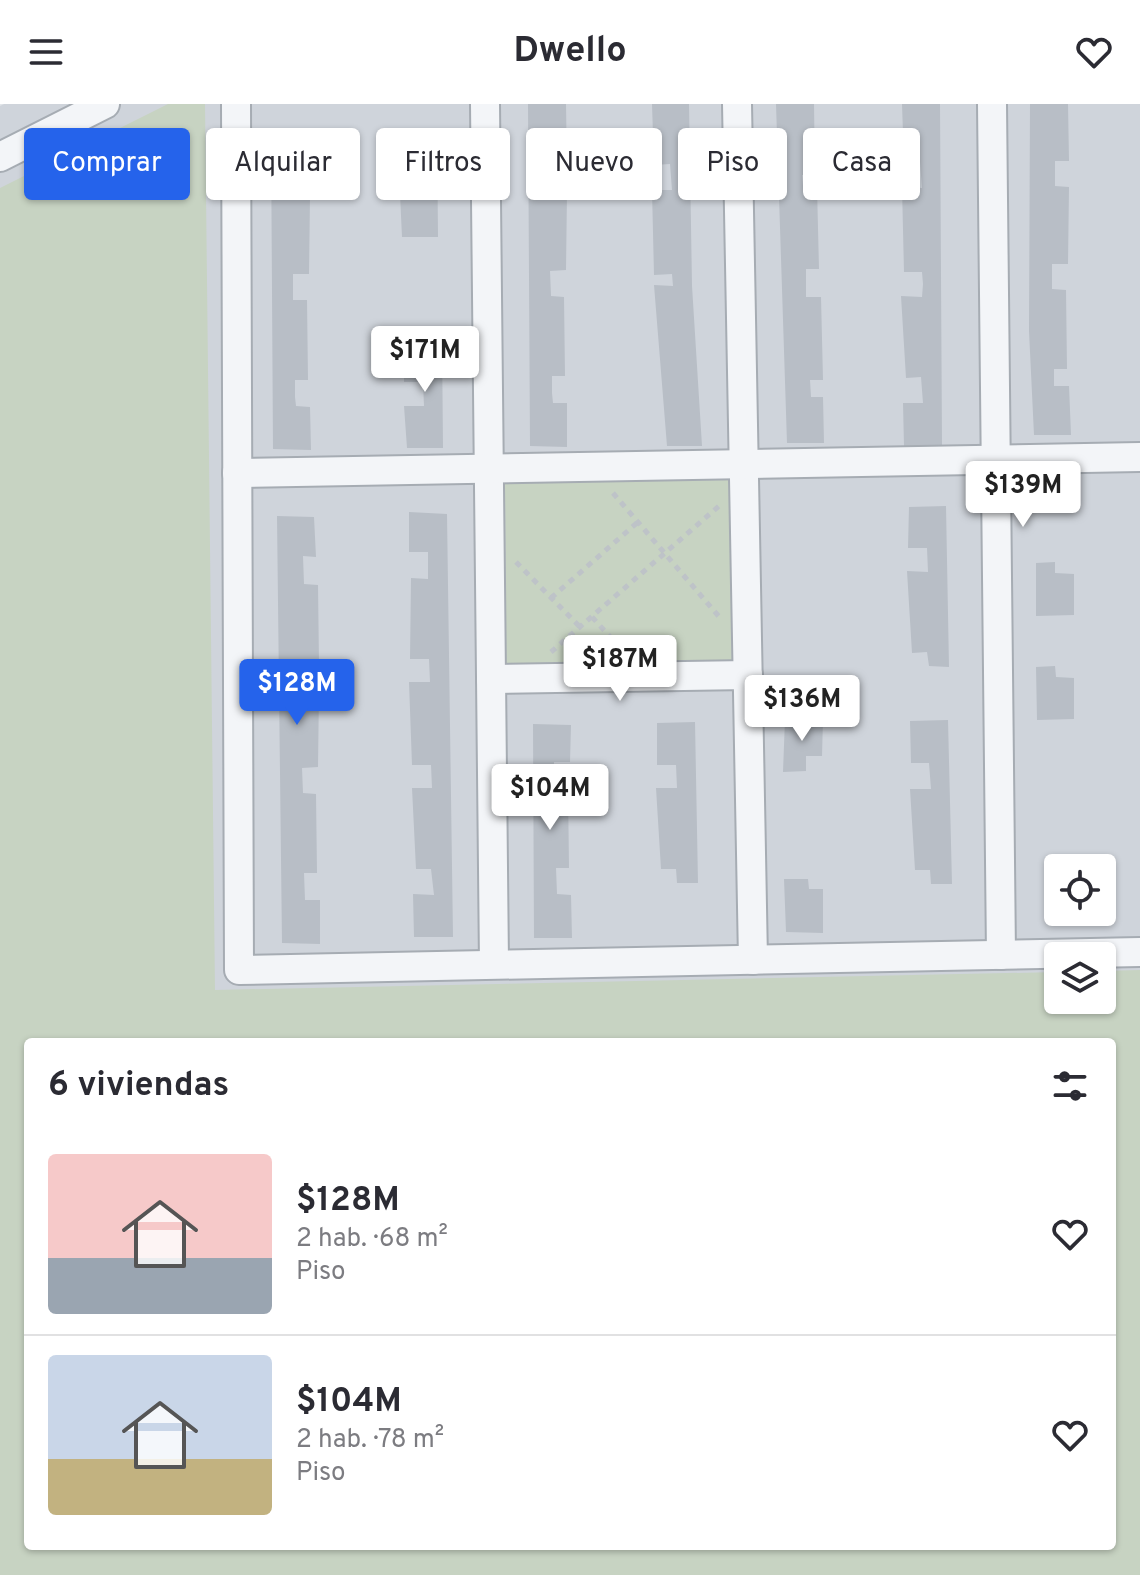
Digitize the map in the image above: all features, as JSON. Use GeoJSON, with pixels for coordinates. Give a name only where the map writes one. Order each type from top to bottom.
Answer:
{"type":"FeatureCollection","features":[{"type":"Feature","properties":{"kind":"street"},"geometry":{"type":"LineString","coordinates":[[0,157],[105,104]]}},
{"type":"Feature","properties":{"kind":"street"},"geometry":{"type":"LineString","coordinates":[[236,104],[239,970],[1140,952]]}},
{"type":"Feature","properties":{"kind":"street"},"geometry":{"type":"LineString","coordinates":[[485,104],[494,964]]}},
{"type":"Feature","properties":{"kind":"street"},"geometry":{"type":"LineString","coordinates":[[737,104],[753,960]]}},
{"type":"Feature","properties":{"kind":"street"},"geometry":{"type":"LineString","coordinates":[[992,104],[1001,955]]}},
{"type":"Feature","properties":{"kind":"street"},"geometry":{"type":"LineString","coordinates":[[237,473],[1140,457]]}},
{"type":"Feature","properties":{"kind":"street"},"geometry":{"type":"LineString","coordinates":[[491,679],[748,675]]}},
{"type":"Feature","properties":{"kind":"path"},"geometry":{"type":"LineString","coordinates":[[612,491],[723,620]]}},
{"type":"Feature","properties":{"kind":"path"},"geometry":{"type":"LineString","coordinates":[[541,660],[731,496]]}},
{"type":"Feature","properties":{"kind":"path"},"geometry":{"type":"LineString","coordinates":[[551,598],[638,522]]}},
{"type":"Feature","properties":{"kind":"path"},"geometry":{"type":"LineString","coordinates":[[505,552],[580,627]]}},
{"type":"Feature","properties":{"kind":"path"},"geometry":{"type":"LineString","coordinates":[[592,617],[629,658]]}},
{"type":"Feature","properties":{"kind":"shaded area"},"geometry":{"type":"Polygon","coordinates":[[[1140,104],[1140,1575],[0,1575],[0,106],[1140,104]]]}},
{"type":"Feature","properties":{"kind":"green space"},"geometry":{"type":"Polygon","coordinates":[[[168,104],[205,104],[215,990],[1044,972],[1044,1014],[1116,1014],[1116,971],[1140,970],[1140,1575],[0,1575],[0,188],[24,176],[24,200],[190,200],[190,128],[120,128],[168,104]]]}},
{"type":"Feature","properties":{"kind":"green space"},"geometry":{"type":"Polygon","coordinates":[[[730,480],[732,668],[506,669],[505,482],[730,480]]]}},
{"type":"Feature","properties":{"kind":"building"},"geometry":{"type":"Polygon","coordinates":[[[528,104],[566,104],[566,128],[528,128],[528,104]]]}},
{"type":"Feature","properties":{"kind":"building"},"geometry":{"type":"Polygon","coordinates":[[[652,104],[689,104],[689,128],[678,128],[678,200],[691,200],[692,286],[702,446],[667,446],[654,285],[673,286],[672,274],[654,275],[652,200],[662,200],[662,190],[672,190],[670,164],[662,164],[662,128],[653,128],[652,104]]]}},
{"type":"Feature","properties":{"kind":"building"},"geometry":{"type":"Polygon","coordinates":[[[776,104],[814,104],[814,128],[803,128],[802,175],[803,200],[817,200],[819,269],[806,269],[806,297],[821,297],[823,380],[810,380],[811,397],[823,397],[824,443],[787,443],[779,200],[787,200],[787,128],[777,128],[776,104]]]}},
{"type":"Feature","properties":{"kind":"building"},"geometry":{"type":"Polygon","coordinates":[[[902,104],[940,104],[942,446],[904,446],[903,403],[923,403],[921,377],[906,378],[901,296],[922,297],[923,284],[922,272],[904,272],[902,200],[920,200],[922,188],[920,128],[903,128],[902,104]]]}},
{"type":"Feature","properties":{"kind":"building"},"geometry":{"type":"Polygon","coordinates":[[[1030,104],[1068,104],[1069,161],[1055,161],[1055,186],[1069,187],[1068,264],[1052,264],[1052,289],[1066,290],[1067,369],[1054,369],[1054,386],[1069,386],[1071,435],[1034,435],[1029,331],[1030,104]]]}},
{"type":"Feature","properties":{"kind":"building"},"geometry":{"type":"Polygon","coordinates":[[[271,200],[310,200],[309,274],[293,274],[293,300],[307,300],[308,380],[295,380],[295,397],[296,406],[310,407],[311,450],[273,449],[271,200]]]}},
{"type":"Feature","properties":{"kind":"building"},"geometry":{"type":"Polygon","coordinates":[[[400,200],[438,200],[438,237],[402,237],[400,200]]]}},
{"type":"Feature","properties":{"kind":"building"},"geometry":{"type":"Polygon","coordinates":[[[529,200],[567,200],[566,270],[550,271],[551,296],[564,297],[565,376],[552,376],[552,393],[553,403],[567,403],[567,447],[530,446],[529,200]]]}},
{"type":"Feature","properties":{"kind":"building"},"geometry":{"type":"Polygon","coordinates":[[[442,340],[443,448],[407,448],[404,406],[424,406],[423,382],[404,382],[404,341],[442,340]]]}},
{"type":"Feature","properties":{"kind":"building"},"geometry":{"type":"Polygon","coordinates":[[[946,506],[949,667],[929,666],[927,652],[912,653],[907,571],[928,572],[927,548],[908,548],[909,507],[946,506]]]}},
{"type":"Feature","properties":{"kind":"building"},"geometry":{"type":"Polygon","coordinates":[[[409,512],[447,514],[453,937],[414,937],[413,894],[434,895],[431,869],[416,869],[412,788],[432,788],[431,765],[412,765],[409,682],[430,682],[429,659],[410,659],[411,578],[428,579],[428,552],[409,552],[409,512]]]}},
{"type":"Feature","properties":{"kind":"building"},"geometry":{"type":"Polygon","coordinates":[[[277,516],[314,517],[316,557],[303,556],[304,584],[318,585],[319,665],[306,665],[306,690],[319,690],[318,767],[302,768],[303,793],[316,794],[317,873],[304,873],[305,900],[320,900],[320,944],[282,943],[277,516]]]}},
{"type":"Feature","properties":{"kind":"building"},"geometry":{"type":"Polygon","coordinates":[[[1055,562],[1055,573],[1074,574],[1074,615],[1036,616],[1036,563],[1055,562]]]}},
{"type":"Feature","properties":{"kind":"building"},"geometry":{"type":"Polygon","coordinates":[[[1055,666],[1056,677],[1074,678],[1074,719],[1037,720],[1036,667],[1055,666]]]}},
{"type":"Feature","properties":{"kind":"building"},"geometry":{"type":"Polygon","coordinates":[[[785,719],[823,719],[822,756],[806,756],[806,771],[783,772],[785,719]]]}},
{"type":"Feature","properties":{"kind":"building"},"geometry":{"type":"Polygon","coordinates":[[[948,720],[952,884],[931,884],[930,870],[915,870],[910,789],[931,789],[929,763],[911,763],[910,721],[948,720]]]}},
{"type":"Feature","properties":{"kind":"building"},"geometry":{"type":"Polygon","coordinates":[[[695,722],[698,883],[677,883],[676,869],[661,869],[656,788],[677,788],[676,765],[657,765],[657,723],[695,722]]]}},
{"type":"Feature","properties":{"kind":"building"},"geometry":{"type":"Polygon","coordinates":[[[533,724],[571,725],[570,762],[554,762],[554,788],[568,788],[569,868],[556,868],[557,894],[571,895],[572,938],[534,938],[533,724]]]}},
{"type":"Feature","properties":{"kind":"building"},"geometry":{"type":"Polygon","coordinates":[[[784,879],[808,879],[809,889],[823,889],[823,933],[786,932],[784,879]]]}}]}
